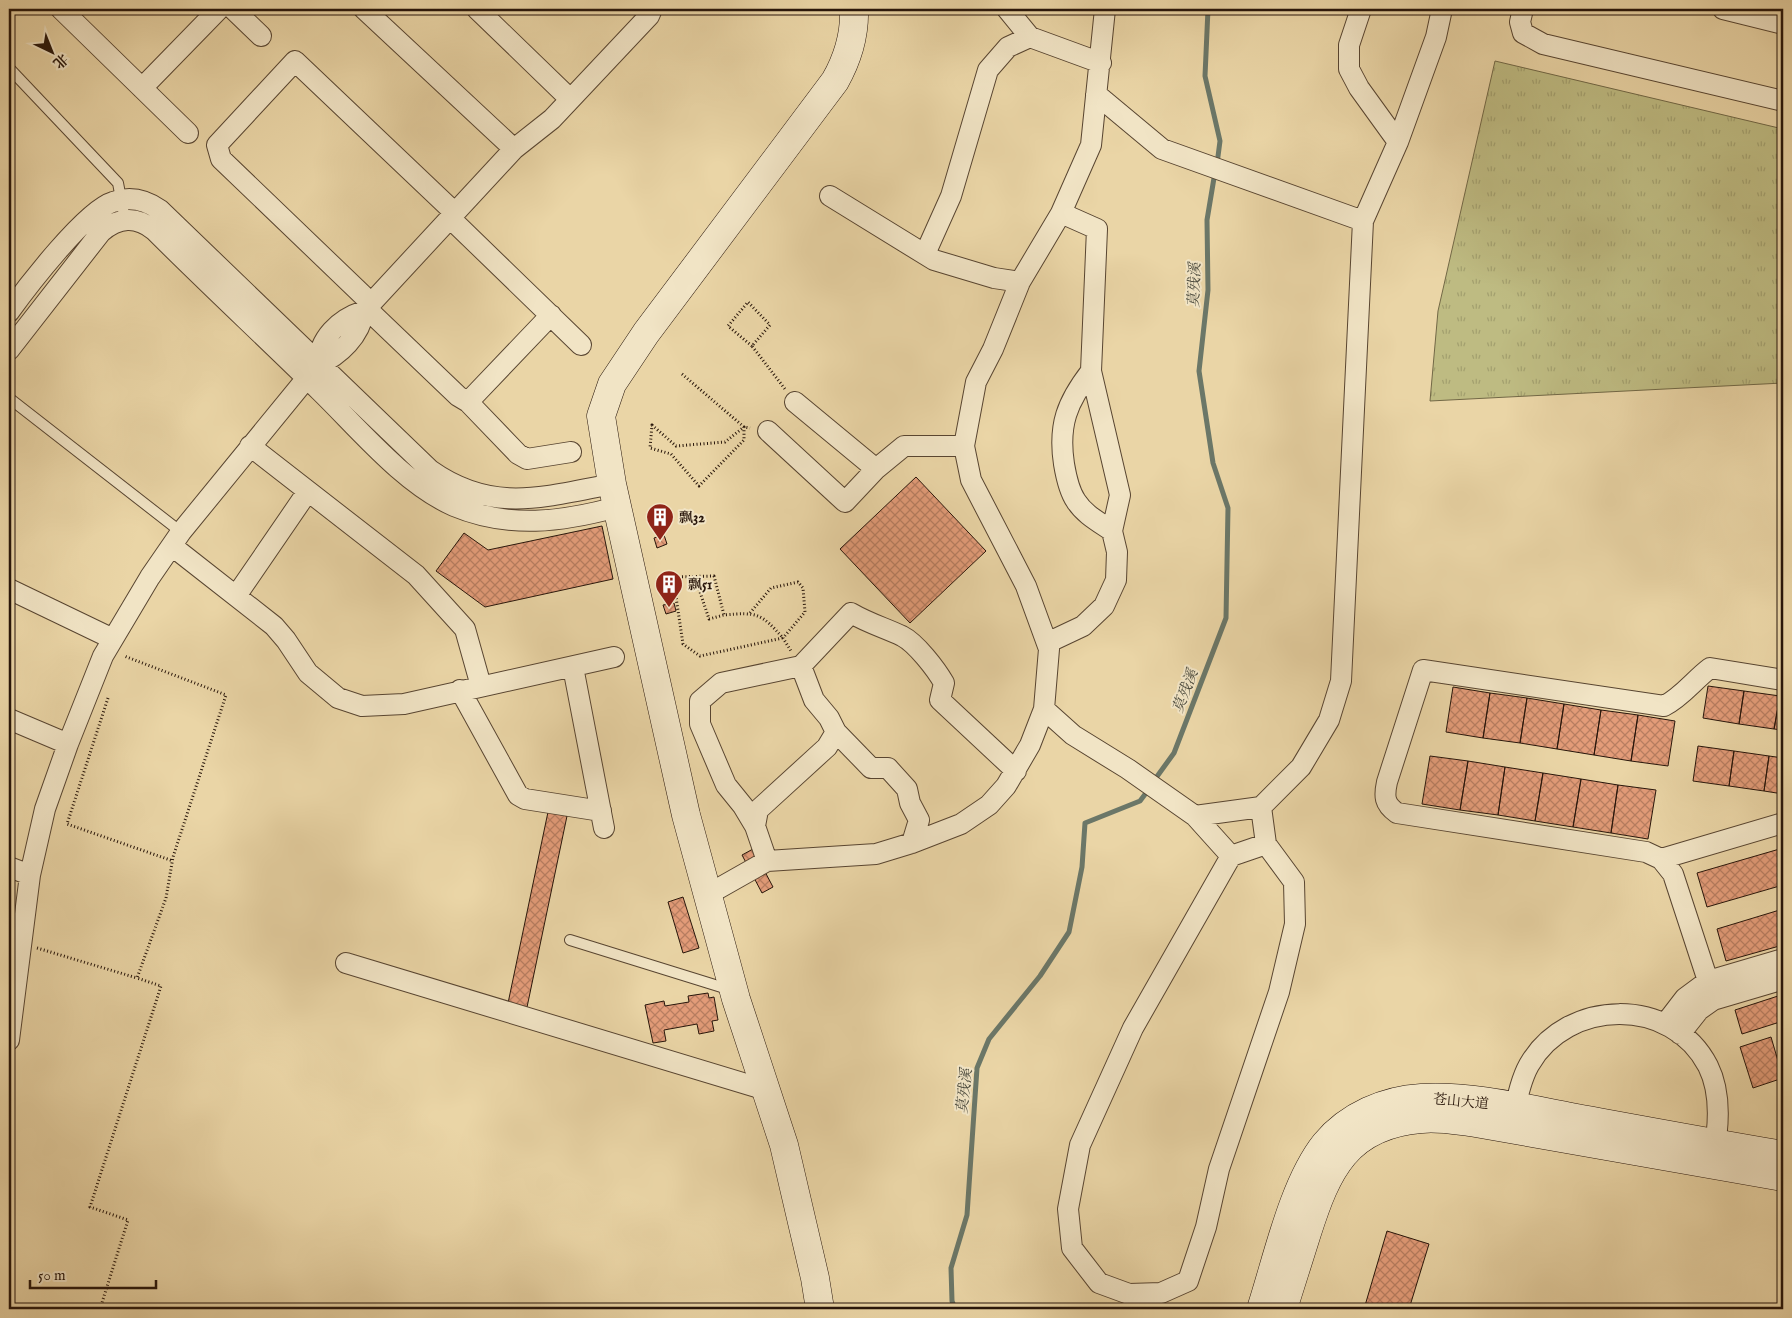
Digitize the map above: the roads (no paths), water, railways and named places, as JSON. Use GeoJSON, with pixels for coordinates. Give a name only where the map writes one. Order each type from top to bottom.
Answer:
{"type":"FeatureCollection","features":[{"type":"Feature","properties":{"kind":"street"},"geometry":{"type":"LineString","coordinates":[[61,9],[188,133]]}},
{"type":"Feature","properties":{"kind":"street"},"geometry":{"type":"LineString","coordinates":[[142,88],[219,9]]}},
{"type":"Feature","properties":{"kind":"street"},"geometry":{"type":"LineString","coordinates":[[233,9],[261,36]]}},
{"type":"Feature","properties":{"kind":"street"},"geometry":{"type":"LineString","coordinates":[[364,9],[514,149]]}},
{"type":"Feature","properties":{"kind":"street"},"geometry":{"type":"LineString","coordinates":[[477,9],[570,99]]}},
{"type":"Feature","properties":{"kind":"street"},"geometry":{"type":"LineString","coordinates":[[9,1040],[12,995],[30,875],[45,809],[68,744],[103,656],[113,639],[176,539],[312,371],[333,358],[346,346],[360,326],[367,307],[514,149],[541,129],[649,16],[652,9]]}},
{"type":"Feature","properties":{"kind":"street"},"geometry":{"type":"LineString","coordinates":[[820,1309],[816,1278],[790,1171],[734,991],[686,815],[615,495],[601,416],[612,384],[646,333],[835,81],[849,52],[854,9]]}},
{"type":"Feature","properties":{"kind":"street"},"geometry":{"type":"LineString","coordinates":[[1007,9],[1030,38],[1101,62]]}},
{"type":"Feature","properties":{"kind":"street"},"geometry":{"type":"LineString","coordinates":[[707,896],[767,861],[876,854],[912,843],[961,824],[989,805],[1006,786],[1016,771],[1044,709],[1049,649],[1026,586],[971,480],[964,446],[976,382],[993,349],[1020,282],[1061,213],[1090,145],[1101,62],[1105,9]]}},
{"type":"Feature","properties":{"kind":"street"},"geometry":{"type":"LineString","coordinates":[[1361,9],[1349,45],[1349,69],[1359,88],[1398,142]]}},
{"type":"Feature","properties":{"kind":"street"},"geometry":{"type":"LineString","coordinates":[[1195,816],[1262,807],[1301,766],[1329,720],[1341,681],[1362,221],[1398,142],[1436,37],[1442,9]]}},
{"type":"Feature","properties":{"kind":"street"},"geometry":{"type":"LineString","coordinates":[[1523,9],[1520,22],[1523,33],[1542,44],[1783,101]]}},
{"type":"Feature","properties":{"kind":"street"},"geometry":{"type":"LineString","coordinates":[[1723,9],[1783,24]]}},
{"type":"Feature","properties":{"kind":"street"},"geometry":{"type":"LineString","coordinates":[[925,254],[951,196],[988,70],[1008,47],[1030,38]]}},
{"type":"Feature","properties":{"kind":"street"},"geometry":{"type":"LineString","coordinates":[[571,452],[527,459],[518,454],[468,402],[458,396],[367,307],[221,159],[217,145],[295,61],[581,345]]}},
{"type":"Feature","properties":{"kind":"street"},"geometry":{"type":"LineString","coordinates":[[1096,94],[1162,149],[1362,221]]}},
{"type":"Feature","properties":{"kind":"street"},"geometry":{"type":"LineString","coordinates":[[830,196],[934,260],[985,275],[1020,282]]}},
{"type":"Feature","properties":{"kind":"street"},"geometry":{"type":"LineString","coordinates":[[9,312],[25,290],[87,219],[112,202],[141,200],[160,210],[312,371],[387,456],[436,497],[473,512],[527,522],[557,521],[615,495]]}},
{"type":"Feature","properties":{"kind":"street"},"geometry":{"type":"LineString","coordinates":[[1047,643],[1083,626],[1104,606],[1116,580],[1117,552],[1112,531],[1120,495],[1091,371],[1097,229],[1061,213]]}},
{"type":"Feature","properties":{"kind":"street"},"geometry":{"type":"LineString","coordinates":[[9,350],[101,232],[108,226],[126,220],[137,220],[154,230],[312,371],[442,479],[458,487],[490,498],[526,499],[615,495]]}},
{"type":"Feature","properties":{"kind":"street"},"geometry":{"type":"LineString","coordinates":[[468,402],[551,315]]}},
{"type":"Feature","properties":{"kind":"street"},"geometry":{"type":"LineString","coordinates":[[1091,371],[1076,390],[1062,423],[1061,443],[1066,476],[1076,501],[1089,516],[1112,531]]}},
{"type":"Feature","properties":{"kind":"street"},"geometry":{"type":"LineString","coordinates":[[795,402],[876,469]]}},
{"type":"Feature","properties":{"kind":"street"},"geometry":{"type":"LineString","coordinates":[[768,431],[845,502],[876,469],[904,446],[964,446]]}},
{"type":"Feature","properties":{"kind":"street"},"geometry":{"type":"LineString","coordinates":[[250,446],[416,575],[465,629],[481,686]]}},
{"type":"Feature","properties":{"kind":"street"},"geometry":{"type":"LineString","coordinates":[[236,596],[308,491]]}},
{"type":"Feature","properties":{"kind":"street"},"geometry":{"type":"LineString","coordinates":[[526,499],[527,522]]}},
{"type":"Feature","properties":{"kind":"street"},"geometry":{"type":"LineString","coordinates":[[176,539],[236,596],[274,626],[286,640],[308,673],[338,698],[362,706],[404,704],[614,657]]}},
{"type":"Feature","properties":{"kind":"street"},"geometry":{"type":"LineString","coordinates":[[9,589],[113,639]]}},
{"type":"Feature","properties":{"kind":"street"},"geometry":{"type":"LineString","coordinates":[[767,861],[755,826],[743,806],[726,785],[700,724],[700,701],[721,683],[801,666],[851,613],[870,624],[904,636],[935,668],[944,683],[940,700],[1016,771]]}},
{"type":"Feature","properties":{"kind":"street"},"geometry":{"type":"LineString","coordinates":[[460,690],[518,795],[525,799],[602,820],[573,666]]}},
{"type":"Feature","properties":{"kind":"street"},"geometry":{"type":"LineString","coordinates":[[801,666],[814,700],[829,718],[836,732],[871,768],[888,768],[907,789],[910,803],[919,820],[912,843]]}},
{"type":"Feature","properties":{"kind":"street"},"geometry":{"type":"LineString","coordinates":[[1708,981],[1673,874],[1661,859],[1646,852],[1406,815],[1391,808],[1384,796],[1387,782],[1423,670],[1664,706],[1675,700],[1695,679],[1710,668],[1783,680]]}},
{"type":"Feature","properties":{"kind":"street"},"geometry":{"type":"LineString","coordinates":[[1044,709],[1072,735],[1128,769],[1195,816],[1231,856]]}},
{"type":"Feature","properties":{"kind":"street"},"geometry":{"type":"LineString","coordinates":[[9,719],[68,744]]}},
{"type":"Feature","properties":{"kind":"street"},"geometry":{"type":"LineString","coordinates":[[755,826],[758,810],[827,747],[836,732]]}},
{"type":"Feature","properties":{"kind":"street"},"geometry":{"type":"LineString","coordinates":[[1262,807],[1266,844],[1294,882],[1295,924],[1279,992],[1219,1170],[1206,1227],[1188,1281],[1161,1294],[1129,1294],[1100,1283],[1072,1248],[1068,1210],[1080,1145],[1133,1028],[1231,856],[1266,844]]}},
{"type":"Feature","properties":{"kind":"street"},"geometry":{"type":"LineString","coordinates":[[1661,859],[1783,823]]}},
{"type":"Feature","properties":{"kind":"street"},"geometry":{"type":"LineString","coordinates":[[9,867],[30,875]]}},
{"type":"Feature","properties":{"kind":"street"},"geometry":{"type":"LineString","coordinates":[[1672,1029],[1685,998],[1708,981],[1783,959]]}},
{"type":"Feature","properties":{"kind":"street"},"geometry":{"type":"LineString","coordinates":[[346,962],[766,1090]]}},
{"type":"Feature","properties":{"kind":"street"},"geometry":{"type":"LineString","coordinates":[[1672,1029],[1713,1000],[1774,982],[1783,977]]}},
{"type":"Feature","properties":{"kind":"street"},"geometry":{"type":"LineString","coordinates":[[1514,1118],[1525,1074],[1538,1053],[1550,1041],[1578,1022],[1607,1013],[1629,1013],[1647,1016],[1672,1029],[1700,1054],[1714,1081],[1718,1111],[1713,1154]]}},
{"type":"Feature","properties":{"kind":"street","name":"苍山大道"},"geometry":{"type":"LineString","coordinates":[[1261,1309],[1302,1184],[1313,1160],[1341,1128],[1360,1115],[1384,1105],[1421,1098],[1514,1118],[1713,1154],[1783,1177]]}},
{"type":"Feature","properties":{"kind":"street","name":"苍山大道"},"geometry":{"type":"LineString","coordinates":[[1282,1309],[1320,1191],[1330,1171],[1354,1144],[1370,1133],[1390,1124],[1422,1118],[1461,1121],[1514,1118]]}},
{"type":"Feature","properties":{"kind":"street","name":"苍山大道"},"geometry":{"type":"LineString","coordinates":[[1713,1154],[1783,1155]]}},
{"type":"Feature","properties":{"kind":"lane"},"geometry":{"type":"LineString","coordinates":[[9,68],[118,183],[126,220]]}},
{"type":"Feature","properties":{"kind":"lane"},"geometry":{"type":"LineString","coordinates":[[9,398],[176,539]]}},
{"type":"Feature","properties":{"kind":"lane"},"geometry":{"type":"LineString","coordinates":[[570,940],[734,991]]}},
{"type":"Feature","properties":{"kind":"waterway","name":"莫残溪"},"geometry":{"type":"LineString","coordinates":[[1208,9],[1205,76],[1220,141],[1217,164]]}},
{"type":"Feature","properties":{"kind":"waterway","name":"莫残溪"},"geometry":{"type":"LineString","coordinates":[[1153,782],[1174,753],[1226,618],[1228,508],[1213,463],[1199,371],[1208,290],[1207,220],[1215,172]]}},
{"type":"Feature","properties":{"kind":"waterway","name":"莫残溪"},"geometry":{"type":"LineString","coordinates":[[955,1309],[952,1301],[951,1268],[967,1215],[977,1068],[989,1039],[1040,976],[1069,932],[1082,867],[1085,823],[1140,801],[1149,789]]}},
{"type":"Feature","properties":{"kind":"place","name":"飘32"},"geometry":{"type":"Point","coordinates":[660,541]}},
{"type":"Feature","properties":{"kind":"place","name":"飘51"},"geometry":{"type":"Point","coordinates":[669,608]}}]}
